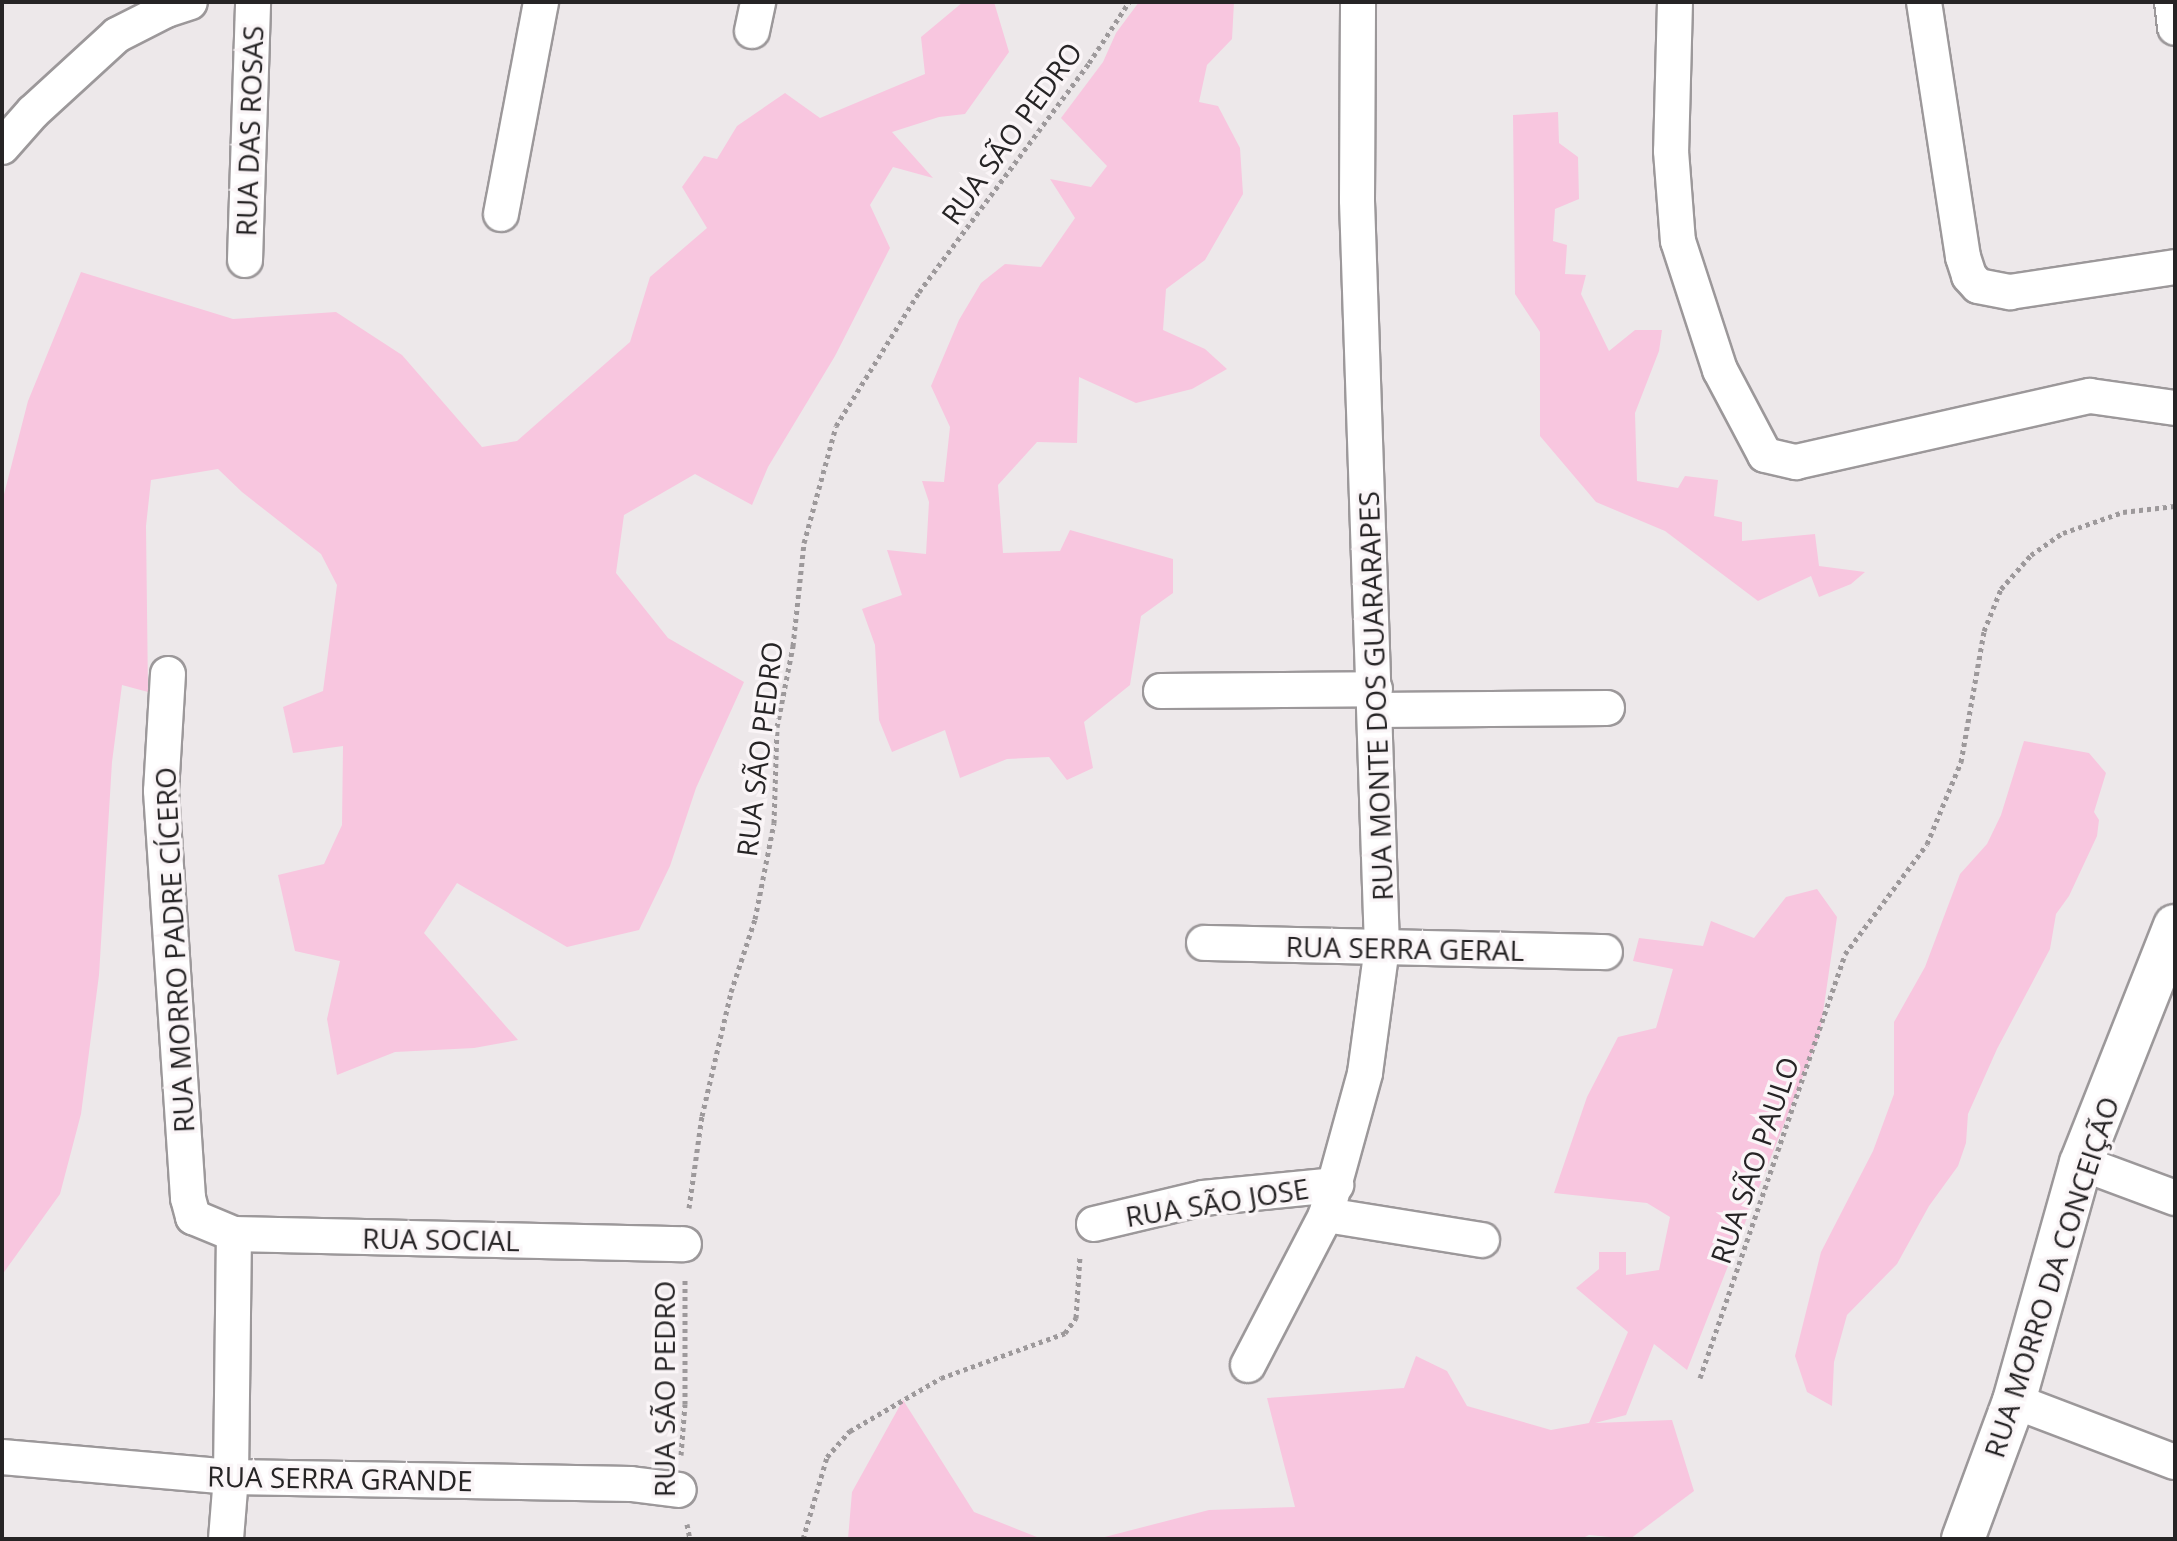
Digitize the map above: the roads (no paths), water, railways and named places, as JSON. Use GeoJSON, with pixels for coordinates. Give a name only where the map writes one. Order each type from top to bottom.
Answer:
{"type":"FeatureCollection","features":[{"type":"Feature","properties":{"kind":"street"},"geometry":{"type":"LineString","coordinates":[[2,147],[33,112],[117,35],[190,2]]}},
{"type":"Feature","properties":{"kind":"street","name":"RUA DAS ROSAS"},"geometry":{"type":"LineString","coordinates":[[245,260],[253,2]]}},
{"type":"Feature","properties":{"kind":"street"},"geometry":{"type":"LineString","coordinates":[[501,214],[541,2]]}},
{"type":"Feature","properties":{"kind":"street","name":"RUA MONTE DOS GUARARAPES"},"geometry":{"type":"LineString","coordinates":[[1248,1365],[1331,1200],[1365,1073],[1382,947],[1357,200],[1358,2]]}},
{"type":"Feature","properties":{"kind":"street"},"geometry":{"type":"LineString","coordinates":[[1675,2],[1671,151],[1678,241],[1720,370],[1765,455],[1796,462],[2090,396],[2175,408]]}},
{"type":"Feature","properties":{"kind":"street"},"geometry":{"type":"LineString","coordinates":[[1924,2],[1963,257],[1969,276],[1978,286],[2010,292],[2175,267]]}},
{"type":"Feature","properties":{"kind":"street"},"geometry":{"type":"LineString","coordinates":[[2172,2],[2175,28]]}},
{"type":"Feature","properties":{"kind":"street","name":"RUA MORRO PADRE CÍCERO"},"geometry":{"type":"LineString","coordinates":[[168,674],[161,791],[188,1198],[190,1210],[200,1221]]}},
{"type":"Feature","properties":{"kind":"street"},"geometry":{"type":"LineString","coordinates":[[1161,691],[1607,708]]}},
{"type":"Feature","properties":{"kind":"street","name":"RUA MORRO DA CONCEIÇÃO"},"geometry":{"type":"LineString","coordinates":[[1963,1539],[2014,1401],[2081,1163],[2175,926]]}},
{"type":"Feature","properties":{"kind":"street","name":"RUA SERRA GERAL"},"geometry":{"type":"LineString","coordinates":[[1204,943],[1605,952]]}},
{"type":"Feature","properties":{"kind":"street"},"geometry":{"type":"LineString","coordinates":[[2081,1163],[2175,1198]]}},
{"type":"Feature","properties":{"kind":"street","name":"RUA SÃO JOSE"},"geometry":{"type":"LineString","coordinates":[[1094,1224],[1203,1198],[1331,1200],[1482,1240]]}},
{"type":"Feature","properties":{"kind":"street","name":"RUA SOCIAL"},"geometry":{"type":"LineString","coordinates":[[200,1221],[234,1234],[684,1244]]}},
{"type":"Feature","properties":{"kind":"street"},"geometry":{"type":"LineString","coordinates":[[226,1539],[231,1477],[234,1234]]}},
{"type":"Feature","properties":{"kind":"street"},"geometry":{"type":"LineString","coordinates":[[2014,1401],[2175,1462]]}},
{"type":"Feature","properties":{"kind":"street","name":"RUA SERRA GRANDE"},"geometry":{"type":"LineString","coordinates":[[2,1457],[231,1477],[631,1484],[679,1490]]}}]}
